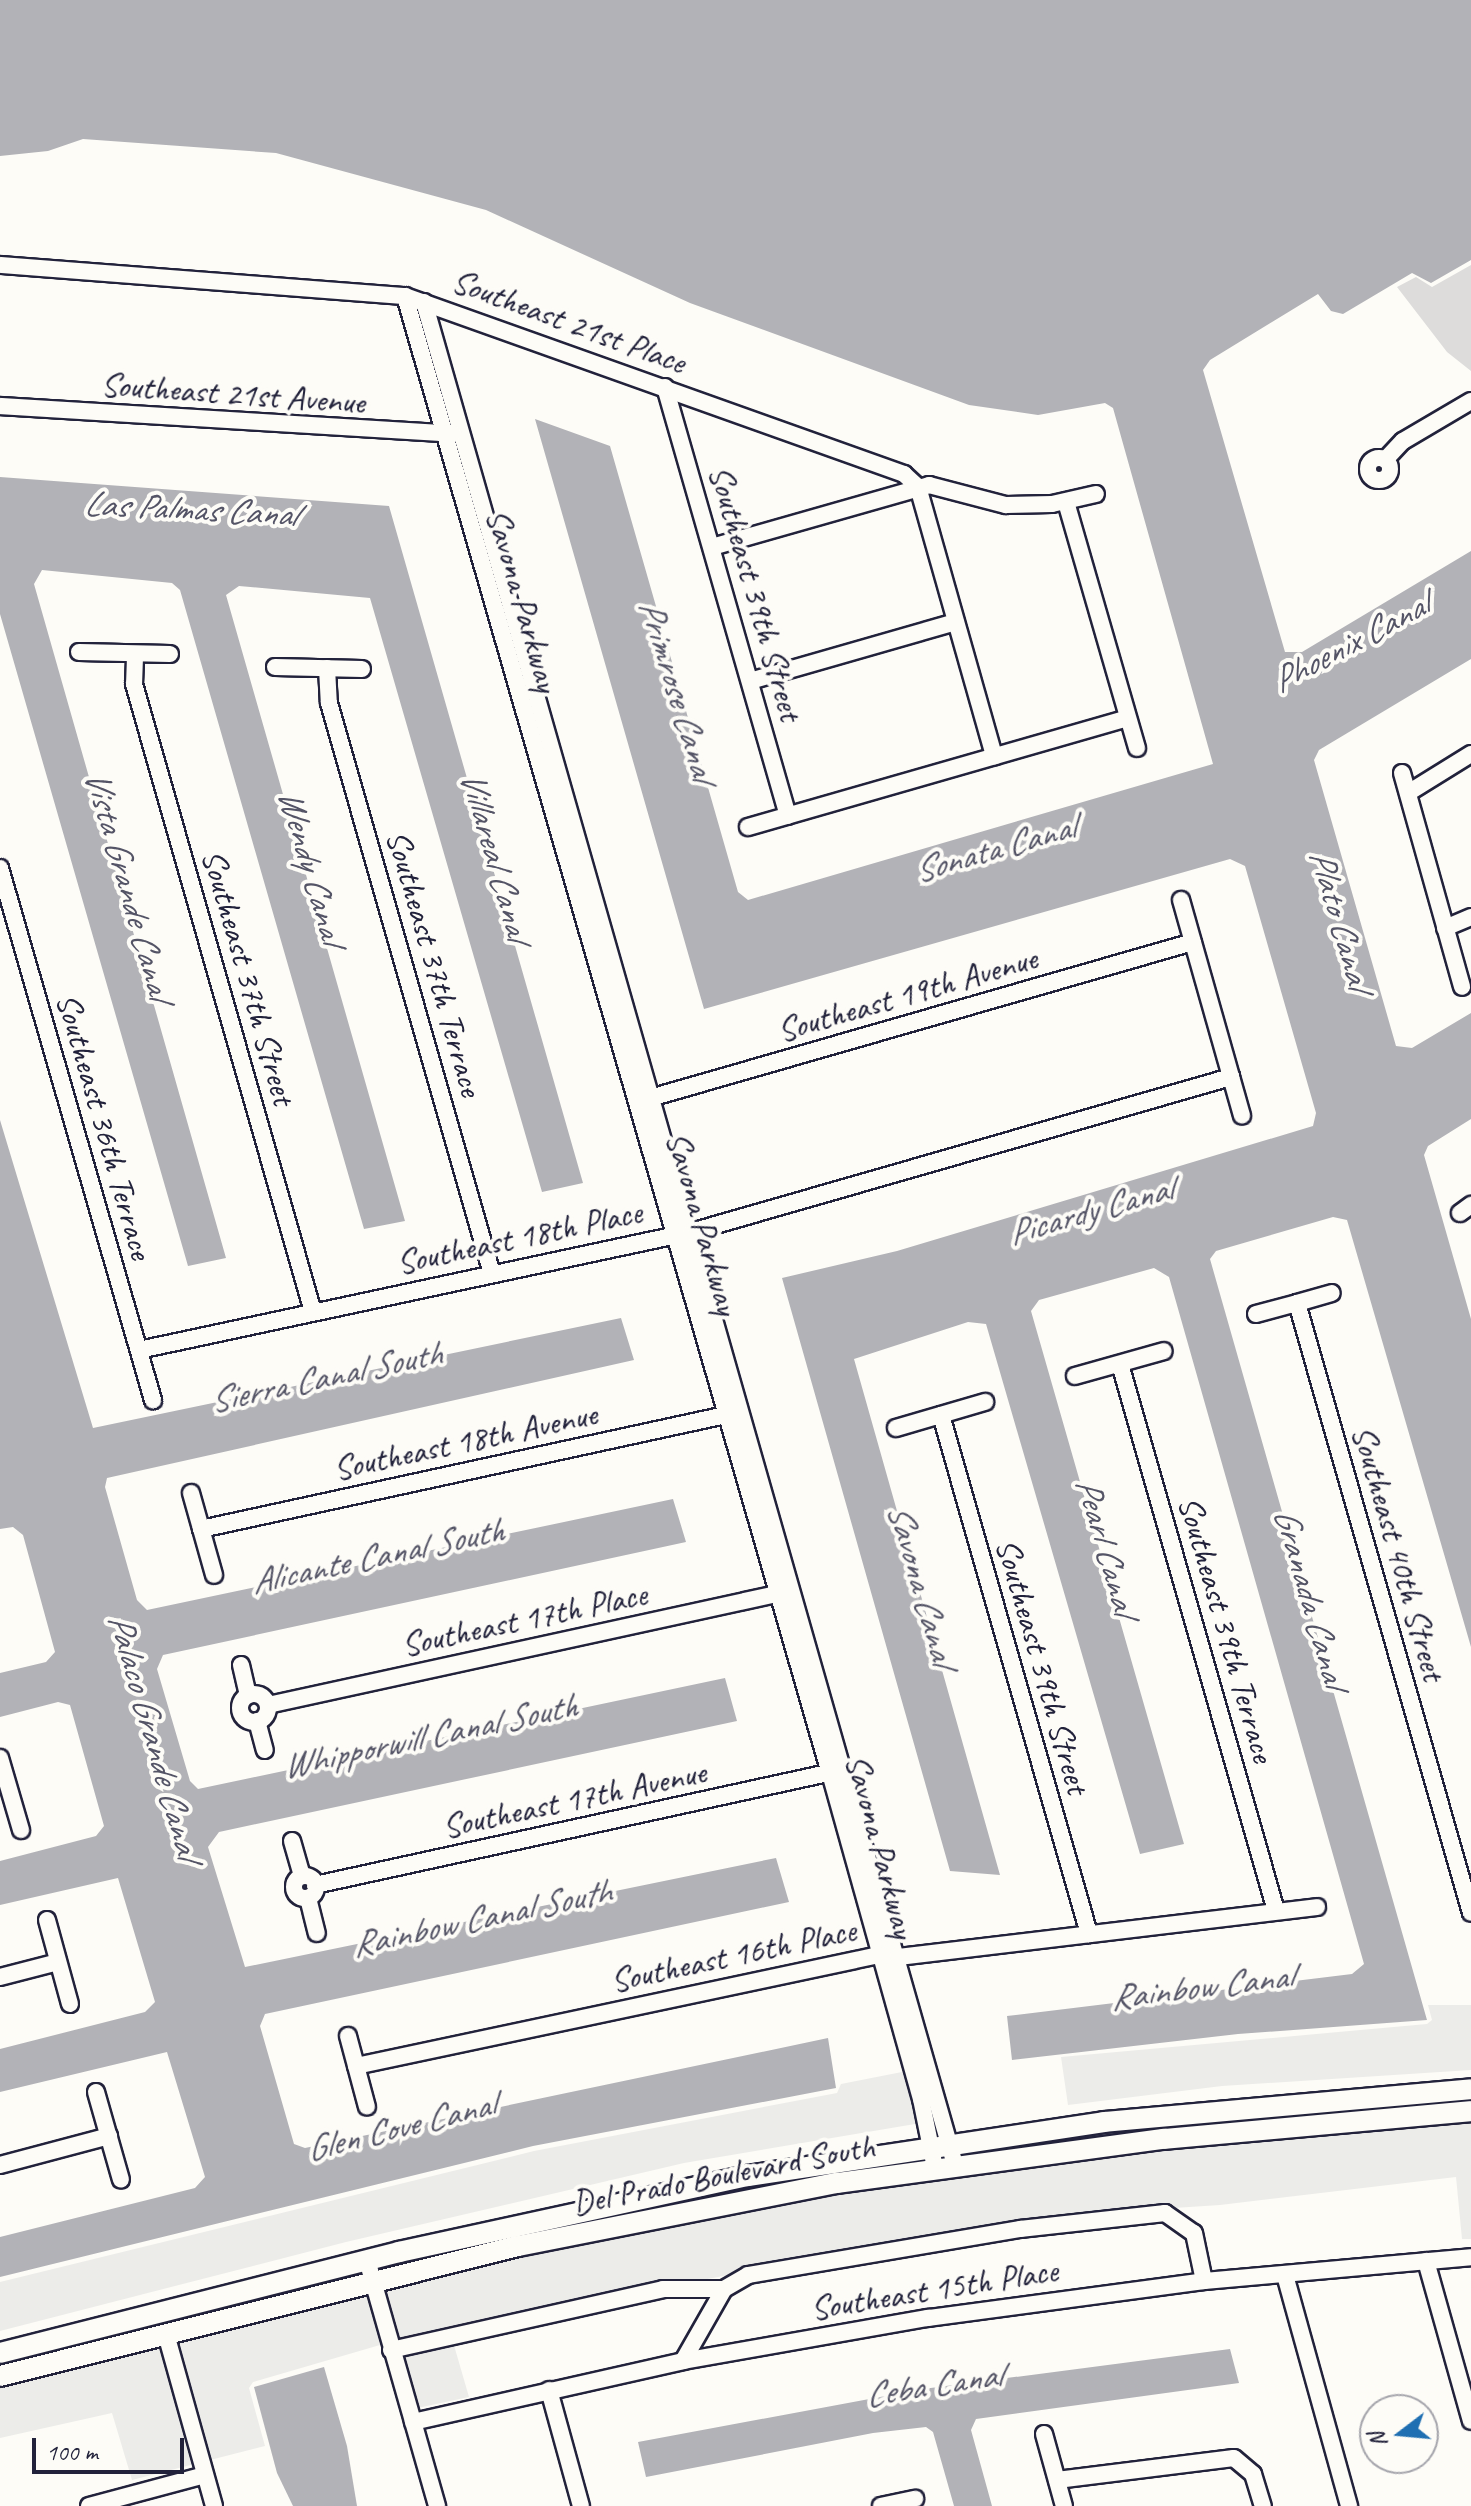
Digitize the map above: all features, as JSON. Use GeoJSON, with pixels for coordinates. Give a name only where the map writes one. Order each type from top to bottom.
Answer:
{"type":"FeatureCollection","features":[{"type":"Feature","properties":{"kind":"main road","name":"Del Prado Boulevard South"},"geometry":{"type":"LineString","coordinates":[[0,2353],[556,2214],[942,2144],[1156,2116],[1471,2089]]}},
{"type":"Feature","properties":{"kind":"main road","name":"Del Prado Boulevard South"},"geometry":{"type":"LineString","coordinates":[[0,2376],[372,2281],[622,2224],[945,2167],[1260,2129],[1471,2111]]}},
{"type":"Feature","properties":{"kind":"main road"},"geometry":{"type":"LineString","coordinates":[[166,2334],[204,2301]]}},
{"type":"Feature","properties":{"kind":"street","name":"Southeast 21st Place"},"geometry":{"type":"LineString","coordinates":[[0,265],[405,296],[904,474],[918,487],[937,487],[994,504],[1066,502],[1096,494]]}},
{"type":"Feature","properties":{"kind":"street","name":"Savona Parkway"},"geometry":{"type":"LineString","coordinates":[[405,296],[444,436],[558,798]]}},
{"type":"Feature","properties":{"kind":"street","name":"Savona Parkway"},"geometry":{"type":"LineString","coordinates":[[424,302],[558,798],[785,1592],[837,1771],[898,1957],[945,2167]]}},
{"type":"Feature","properties":{"kind":"street","name":"Southeast 39th Street"},"geometry":{"type":"LineString","coordinates":[[665,387],[788,816]]}},
{"type":"Feature","properties":{"kind":"street"},"geometry":{"type":"LineString","coordinates":[[1385,460],[1403,441],[1471,401]]}},
{"type":"Feature","properties":{"kind":"street","name":"Southeast 21st Avenue"},"geometry":{"type":"LineString","coordinates":[[0,406],[444,436],[461,432]]}},
{"type":"Feature","properties":{"kind":"street"},"geometry":{"type":"LineString","coordinates":[[712,547],[918,487],[994,756]]}},
{"type":"Feature","properties":{"kind":"street"},"geometry":{"type":"LineString","coordinates":[[1066,502],[1137,748]]}},
{"type":"Feature","properties":{"kind":"street"},"geometry":{"type":"LineString","coordinates":[[750,681],[956,622]]}},
{"type":"Feature","properties":{"kind":"street"},"geometry":{"type":"LineString","coordinates":[[79,652],[135,657],[170,654]]}},
{"type":"Feature","properties":{"kind":"street","name":"Southeast 37th Street"},"geometry":{"type":"LineString","coordinates":[[135,657],[134,684],[313,1312]]}},
{"type":"Feature","properties":{"kind":"street"},"geometry":{"type":"LineString","coordinates":[[275,667],[362,669]]}},
{"type":"Feature","properties":{"kind":"street","name":"Southeast 37th Terrace"},"geometry":{"type":"LineString","coordinates":[[327,668],[329,703],[492,1274]]}},
{"type":"Feature","properties":{"kind":"street"},"geometry":{"type":"LineString","coordinates":[[748,827],[1128,718]]}},
{"type":"Feature","properties":{"kind":"street"},"geometry":{"type":"LineString","coordinates":[[1408,793],[1471,754]]}},
{"type":"Feature","properties":{"kind":"street"},"geometry":{"type":"LineString","coordinates":[[1402,773],[1462,987]]}},
{"type":"Feature","properties":{"kind":"street","name":"Southeast 36th Terrace"},"geometry":{"type":"LineString","coordinates":[[0,868],[153,1400]]}},
{"type":"Feature","properties":{"kind":"street"},"geometry":{"type":"LineString","coordinates":[[1181,900],[1242,1116]]}},
{"type":"Feature","properties":{"kind":"street"},"geometry":{"type":"LineString","coordinates":[[1445,928],[1471,917]]}},
{"type":"Feature","properties":{"kind":"street","name":"Southeast 19th Avenue"},"geometry":{"type":"LineString","coordinates":[[645,1100],[1193,942]]}},
{"type":"Feature","properties":{"kind":"street","name":"Southeast 18th Place"},"geometry":{"type":"LineString","coordinates":[[139,1350],[683,1233],[1231,1077]]}},
{"type":"Feature","properties":{"kind":"street"},"geometry":{"type":"LineString","coordinates":[[1256,1314],[1332,1293]]}},
{"type":"Feature","properties":{"kind":"street","name":"Southeast 40th Street"},"geometry":{"type":"LineString","coordinates":[[1297,1303],[1471,1913]]}},
{"type":"Feature","properties":{"kind":"street"},"geometry":{"type":"LineString","coordinates":[[1075,1376],[1164,1351]]}},
{"type":"Feature","properties":{"kind":"street","name":"Southeast 39th Terrace"},"geometry":{"type":"LineString","coordinates":[[1120,1364],[1276,1911]]}},
{"type":"Feature","properties":{"kind":"street"},"geometry":{"type":"LineString","coordinates":[[896,1428],[985,1402]]}},
{"type":"Feature","properties":{"kind":"street","name":"Southeast 18th Avenue"},"geometry":{"type":"LineString","coordinates":[[201,1529],[734,1413]]}},
{"type":"Feature","properties":{"kind":"street","name":"Southeast 39th Street"},"geometry":{"type":"LineString","coordinates":[[941,1415],[1089,1934]]}},
{"type":"Feature","properties":{"kind":"street"},"geometry":{"type":"LineString","coordinates":[[191,1493],[214,1575]]}},
{"type":"Feature","properties":{"kind":"street","name":"Southeast 17th Place"},"geometry":{"type":"LineString","coordinates":[[268,1705],[785,1592]]}},
{"type":"Feature","properties":{"kind":"street"},"geometry":{"type":"LineString","coordinates":[[241,1665],[248,1695],[241,1705],[242,1714],[257,1721],[265,1750]]}},
{"type":"Feature","properties":{"kind":"street"},"geometry":{"type":"LineString","coordinates":[[248,1695],[261,1695],[268,1705],[257,1721]]}},
{"type":"Feature","properties":{"kind":"street"},"geometry":{"type":"LineString","coordinates":[[0,1758],[4,1788],[21,1830]]}},
{"type":"Feature","properties":{"kind":"street","name":"Savona Parkway"},"geometry":{"type":"LineString","coordinates":[[837,1771],[879,1955],[942,2144]]}},
{"type":"Feature","properties":{"kind":"street","name":"Southeast 17th Avenue"},"geometry":{"type":"LineString","coordinates":[[308,1886],[837,1771]]}},
{"type":"Feature","properties":{"kind":"street"},"geometry":{"type":"LineString","coordinates":[[292,1841],[308,1886],[317,1933]]}},
{"type":"Feature","properties":{"kind":"street","name":"Southeast 16th Place"},"geometry":{"type":"LineString","coordinates":[[356,2066],[879,1955],[898,1957],[1317,1907]]}},
{"type":"Feature","properties":{"kind":"street"},"geometry":{"type":"LineString","coordinates":[[47,1920],[70,2004]]}},
{"type":"Feature","properties":{"kind":"street"},"geometry":{"type":"LineString","coordinates":[[0,1977],[58,1962]]}},
{"type":"Feature","properties":{"kind":"street"},"geometry":{"type":"LineString","coordinates":[[348,2036],[367,2107]]}},
{"type":"Feature","properties":{"kind":"street"},"geometry":{"type":"LineString","coordinates":[[96,2092],[121,2180]]}},
{"type":"Feature","properties":{"kind":"street"},"geometry":{"type":"LineString","coordinates":[[0,2165],[109,2136]]}},
{"type":"Feature","properties":{"kind":"street"},"geometry":{"type":"LineString","coordinates":[[391,2350],[663,2289],[724,2289],[762,2271],[1020,2229],[1165,2213],[1194,2233],[1204,2281]]}},
{"type":"Feature","properties":{"kind":"street","name":"Southeast 15th Place"},"geometry":{"type":"LineString","coordinates":[[413,2422],[683,2361],[969,2312],[1204,2281],[1471,2257]]}},
{"type":"Feature","properties":{"kind":"street"},"geometry":{"type":"LineString","coordinates":[[367,2260],[437,2506]]}},
{"type":"Feature","properties":{"kind":"street"},"geometry":{"type":"LineString","coordinates":[[1426,2261],[1471,2421]]}},
{"type":"Feature","properties":{"kind":"street"},"geometry":{"type":"LineString","coordinates":[[1285,2275],[1349,2506]]}},
{"type":"Feature","properties":{"kind":"street"},"geometry":{"type":"LineString","coordinates":[[683,2361],[724,2289]]}},
{"type":"Feature","properties":{"kind":"street"},"geometry":{"type":"LineString","coordinates":[[166,2334],[214,2506]]}},
{"type":"Feature","properties":{"kind":"street"},"geometry":{"type":"LineString","coordinates":[[549,2390],[581,2506]]}},
{"type":"Feature","properties":{"kind":"street"},"geometry":{"type":"LineString","coordinates":[[1044,2434],[1064,2506]]}},
{"type":"Feature","properties":{"kind":"street"},"geometry":{"type":"LineString","coordinates":[[1057,2480],[1234,2458],[1246,2465],[1263,2506]]}},
{"type":"Feature","properties":{"kind":"street"},"geometry":{"type":"LineString","coordinates":[[89,2506],[205,2475]]}},
{"type":"Feature","properties":{"kind":"street"},"geometry":{"type":"LineString","coordinates":[[881,2506],[915,2499]]}},
{"type":"Feature","properties":{"kind":"shaded area"},"geometry":{"type":"Polygon","coordinates":[[[1471,265],[1471,371],[1447,352],[1397,287],[1416,277],[1432,287],[1471,265]]]}},
{"type":"Feature","properties":{"kind":"shaded area"},"geometry":{"type":"Polygon","coordinates":[[[1428,2005],[1471,2005],[1471,2070],[1222,2086],[1068,2105],[1061,2057],[1427,2024],[1432,2020],[1428,2005]]]}},
{"type":"Feature","properties":{"kind":"shaded area"},"geometry":{"type":"Polygon","coordinates":[[[907,2071],[921,2123],[684,2163],[346,2242],[0,2331],[0,2282],[534,2151],[837,2093],[841,2084],[907,2071]]]}},
{"type":"Feature","properties":{"kind":"shaded area"},"geometry":{"type":"Polygon","coordinates":[[[1471,2117],[1471,2239],[1462,2239],[1456,2177],[1220,2205],[1035,2217],[449,2328],[469,2397],[408,2410],[380,2345],[253,2382],[249,2388],[265,2446],[132,2480],[112,2413],[0,2438],[0,2382],[623,2229],[972,2169],[1471,2117]]]}},
{"type":"Feature","properties":{"kind":"water"},"geometry":{"type":"Polygon","coordinates":[[[0,0],[1471,0],[1471,260],[1431,283],[1412,273],[1343,314],[1331,311],[1318,294],[1210,360],[1203,370],[1285,652],[1302,652],[1471,551],[1471,659],[1319,750],[1314,760],[1396,1046],[1412,1048],[1471,1013],[1471,1119],[1428,1146],[1424,1155],[1471,1319],[1471,1647],[1347,1220],[1333,1217],[1216,1251],[1210,1259],[1427,2020],[1238,2034],[1012,2060],[1007,2016],[1352,1974],[1364,1964],[1169,1277],[1154,1268],[1039,1300],[1031,1311],[1184,1844],[1140,1854],[986,1324],[968,1322],[854,1359],[1000,1875],[950,1871],[782,1278],[897,1251],[1313,1126],[1316,1113],[1245,866],[1230,859],[704,1009],[535,419],[610,446],[738,892],[748,900],[1213,764],[1113,408],[1105,403],[1038,415],[969,405],[690,303],[486,210],[276,153],[83,139],[48,151],[0,156],[0,0]]]}},
{"type":"Feature","properties":{"kind":"water","name":"Las Palmas Canal"},"geometry":{"type":"Polygon","coordinates":[[[0,477],[389,506],[583,1183],[542,1192],[370,598],[239,586],[226,595],[405,1221],[364,1229],[180,590],[172,583],[42,570],[34,584],[226,1258],[188,1266],[0,614],[0,477]]]}},
{"type":"Feature","properties":{"kind":"water","name":"Palaco Grande Canal"},"geometry":{"type":"Polygon","coordinates":[[[0,1120],[93,1428],[621,1318],[634,1360],[107,1478],[105,1487],[137,1600],[147,1610],[673,1499],[686,1542],[163,1655],[157,1669],[190,1781],[198,1789],[725,1678],[737,1721],[219,1832],[208,1847],[245,1967],[776,1858],[789,1902],[265,2014],[260,2026],[294,2144],[305,2148],[828,2038],[836,2088],[533,2146],[0,2277],[0,2237],[195,2188],[205,2177],[167,2052],[0,2092],[0,2049],[145,2012],[155,2002],[118,1878],[0,1905],[0,1861],[96,1836],[104,1826],[70,1705],[58,1702],[0,1717],[0,1673],[46,1662],[55,1652],[23,1535],[13,1527],[0,1529],[0,1120]]]}},
{"type":"Feature","properties":{"kind":"water"},"geometry":{"type":"Polygon","coordinates":[[[1230,2349],[1239,2383],[976,2419],[971,2430],[992,2506],[954,2506],[933,2432],[926,2427],[873,2433],[646,2477],[638,2442],[923,2389],[1230,2349]]]}},
{"type":"Feature","properties":{"kind":"water"},"geometry":{"type":"Polygon","coordinates":[[[324,2367],[347,2446],[357,2506],[293,2506],[277,2473],[254,2387],[324,2367]]]}},
{"type":"Feature","properties":{"kind":"water label","name":"Phoenix Canal"},"geometry":{"type":"Point","coordinates":[1350,643]}},
{"type":"Feature","properties":{"kind":"water label","name":"Primrose Canal"},"geometry":{"type":"Point","coordinates":[677,690]}},
{"type":"Feature","properties":{"kind":"water label","name":"Sonata Canal"},"geometry":{"type":"Point","coordinates":[994,849]}},
{"type":"Feature","properties":{"kind":"water label","name":"Villareal Canal"},"geometry":{"type":"Point","coordinates":[495,855]}},
{"type":"Feature","properties":{"kind":"water label","name":"Wendy Canal"},"geometry":{"type":"Point","coordinates":[311,866]}},
{"type":"Feature","properties":{"kind":"water label","name":"Vista Grande Canal"},"geometry":{"type":"Point","coordinates":[128,884]}},
{"type":"Feature","properties":{"kind":"water label","name":"Plato Canal"},"geometry":{"type":"Point","coordinates":[1340,919]}},
{"type":"Feature","properties":{"kind":"water label","name":"Picardy Canal"},"geometry":{"type":"Point","coordinates":[1090,1211]}},
{"type":"Feature","properties":{"kind":"water label","name":"Sierra Canal South"},"geometry":{"type":"Point","coordinates":[325,1377]}},
{"type":"Feature","properties":{"kind":"water label","name":"Pearl Canal"},"geometry":{"type":"Point","coordinates":[1106,1546]}},
{"type":"Feature","properties":{"kind":"water label","name":"Alicante Canal South"},"geometry":{"type":"Point","coordinates":[377,1556]}},
{"type":"Feature","properties":{"kind":"water label","name":"Savona Canal"},"geometry":{"type":"Point","coordinates":[921,1584]}},
{"type":"Feature","properties":{"kind":"water label","name":"Granada Canal"},"geometry":{"type":"Point","coordinates":[1310,1597]}},
{"type":"Feature","properties":{"kind":"water label","name":"Whipporwill Canal South"},"geometry":{"type":"Point","coordinates":[429,1736]}},
{"type":"Feature","properties":{"kind":"water label","name":"Rainbow Canal South"},"geometry":{"type":"Point","coordinates":[481,1918]}},
{"type":"Feature","properties":{"kind":"water label","name":"Rainbow Canal"},"geometry":{"type":"Point","coordinates":[1201,1987]}},
{"type":"Feature","properties":{"kind":"water label","name":"Glen Cove Canal"},"geometry":{"type":"Point","coordinates":[400,2127]}},
{"type":"Feature","properties":{"kind":"water label","name":"Ceba Canal"},"geometry":{"type":"Point","coordinates":[933,2385]}}]}
